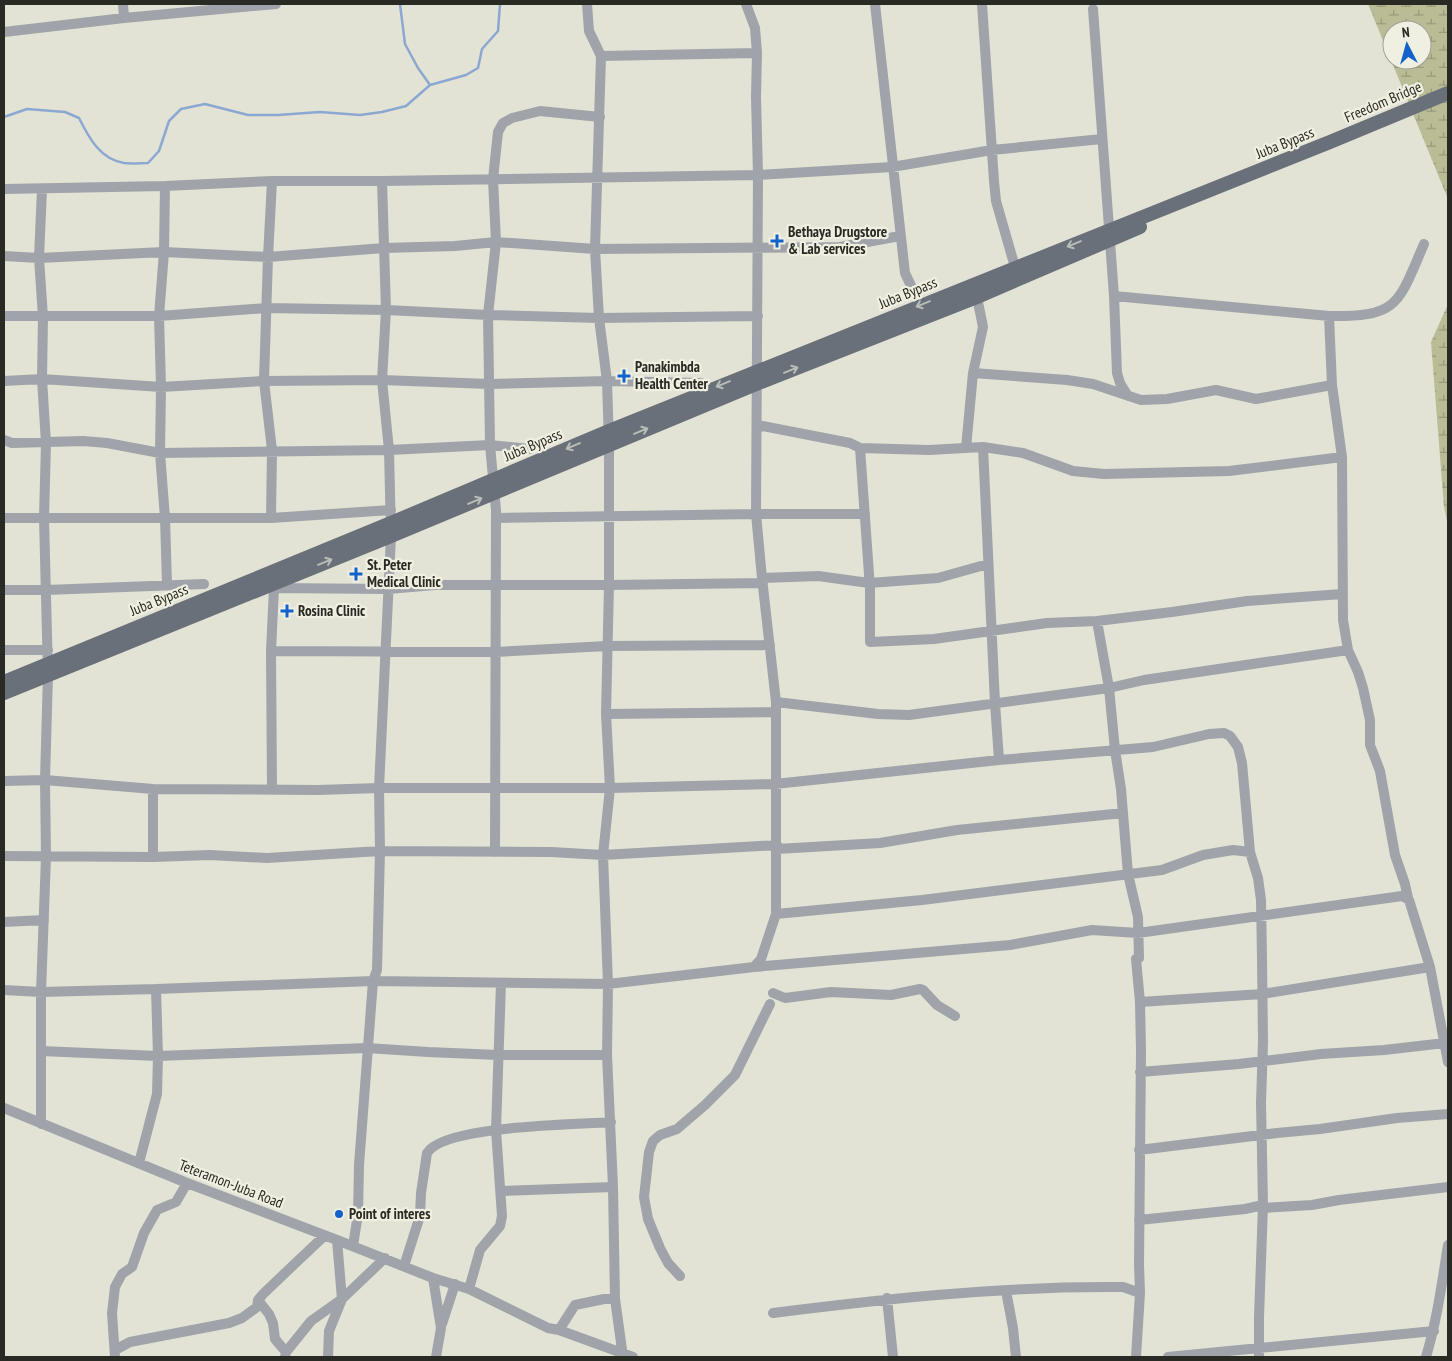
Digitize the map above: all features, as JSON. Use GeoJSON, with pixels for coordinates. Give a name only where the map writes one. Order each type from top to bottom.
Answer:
{"type":"FeatureCollection","features":[{"type":"Feature","properties":{"kind":"main road","name":"Freedom Bridge"},"geometry":{"type":"LineString","coordinates":[[1330,142],[1448,93]]}},
{"type":"Feature","properties":{"kind":"main road","name":"Juba Bypass"},"geometry":{"type":"LineString","coordinates":[[4,682],[48,662],[391,523],[495,486],[756,377],[1017,274],[1330,142]]}},
{"type":"Feature","properties":{"kind":"main road","name":"Juba Bypass"},"geometry":{"type":"LineString","coordinates":[[756,377],[977,297],[1017,274]]}},
{"type":"Feature","properties":{"kind":"main road","name":"Juba Bypass"},"geometry":{"type":"LineString","coordinates":[[4,692],[48,662],[272,586],[391,523]]}},
{"type":"Feature","properties":{"kind":"street"},"geometry":{"type":"LineString","coordinates":[[123,4],[124,18]]}},
{"type":"Feature","properties":{"kind":"street"},"geometry":{"type":"LineString","coordinates":[[4,32],[124,18],[276,4]]}},
{"type":"Feature","properties":{"kind":"street"},"geometry":{"type":"LineString","coordinates":[[587,4],[589,31],[602,56],[595,249],[607,381],[609,437],[609,586],[606,714],[610,788],[603,856],[608,984],[607,1055],[613,1187],[615,1299],[626,1356]]}},
{"type":"Feature","properties":{"kind":"street"},"geometry":{"type":"LineString","coordinates":[[746,4],[755,28],[757,53],[758,316],[756,514],[776,707],[776,914],[761,960],[754,967]]}},
{"type":"Feature","properties":{"kind":"street"},"geometry":{"type":"LineString","coordinates":[[875,4],[900,236],[905,273],[913,290]]}},
{"type":"Feature","properties":{"kind":"street"},"geometry":{"type":"LineString","coordinates":[[982,4],[996,201],[1017,274]]}},
{"type":"Feature","properties":{"kind":"street"},"geometry":{"type":"LineString","coordinates":[[1093,9],[1114,296],[1116,373],[1128,396]]}},
{"type":"Feature","properties":{"kind":"street"},"geometry":{"type":"LineString","coordinates":[[602,56],[757,53]]}},
{"type":"Feature","properties":{"kind":"street"},"geometry":{"type":"LineString","coordinates":[[495,852],[496,518],[495,486],[490,446],[488,315],[496,242],[493,179],[498,132],[503,123],[512,118],[540,111],[600,116]]}},
{"type":"Feature","properties":{"kind":"street"},"geometry":{"type":"LineString","coordinates":[[4,189],[165,186],[272,181],[758,175],[892,167],[992,150],[1102,139]]}},
{"type":"Feature","properties":{"kind":"street"},"geometry":{"type":"LineString","coordinates":[[271,518],[272,450],[264,381],[272,181]]}},
{"type":"Feature","properties":{"kind":"street"},"geometry":{"type":"LineString","coordinates":[[353,1246],[358,1214],[359,1165],[367,1048],[373,981],[377,970],[380,851],[379,788],[391,523],[389,450],[382,380],[386,310],[382,181]]}},
{"type":"Feature","properties":{"kind":"street"},"geometry":{"type":"LineString","coordinates":[[165,186],[164,252],[159,316],[160,452],[167,584]]}},
{"type":"Feature","properties":{"kind":"street"},"geometry":{"type":"LineString","coordinates":[[41,1124],[41,992],[46,857],[45,780],[48,662],[44,518],[46,443],[42,379],[43,317],[39,258],[42,189]]}},
{"type":"Feature","properties":{"kind":"street"},"geometry":{"type":"LineString","coordinates":[[4,256],[39,258],[164,252],[268,257],[496,242],[595,249],[840,247],[900,236]]}},
{"type":"Feature","properties":{"kind":"street"},"geometry":{"type":"LineString","coordinates":[[1114,296],[1329,316],[1358,316],[1384,310],[1395,302],[1405,289],[1424,244]]}},
{"type":"Feature","properties":{"kind":"street"},"geometry":{"type":"LineString","coordinates":[[966,448],[973,373],[984,327],[977,297]]}},
{"type":"Feature","properties":{"kind":"street"},"geometry":{"type":"LineString","coordinates":[[4,316],[159,316],[267,308],[386,310],[600,318],[758,316]]}},
{"type":"Feature","properties":{"kind":"street"},"geometry":{"type":"LineString","coordinates":[[1329,316],[1332,384],[1342,457],[1342,594],[1348,650],[1363,688],[1370,720],[1370,745],[1380,771],[1394,855],[1405,884],[1430,967],[1448,1062]]}},
{"type":"Feature","properties":{"kind":"street"},"geometry":{"type":"LineString","coordinates":[[973,373],[1066,380],[1093,384],[1141,400],[1167,399],[1216,390],[1256,399],[1332,384]]}},
{"type":"Feature","properties":{"kind":"street"},"geometry":{"type":"LineString","coordinates":[[4,381],[42,379],[161,387],[264,381],[382,380],[489,384],[607,381],[701,383]]}},
{"type":"Feature","properties":{"kind":"street"},"geometry":{"type":"LineString","coordinates":[[757,425],[850,443],[860,448],[929,450],[984,447],[1022,453],[1073,471],[1104,474],[1229,471],[1342,457]]}},
{"type":"Feature","properties":{"kind":"street"},"geometry":{"type":"LineString","coordinates":[[4,440],[12,443],[83,441],[160,452],[389,450],[490,446],[530,449]]}},
{"type":"Feature","properties":{"kind":"street"},"geometry":{"type":"LineString","coordinates":[[984,447],[988,564],[999,760]]}},
{"type":"Feature","properties":{"kind":"street"},"geometry":{"type":"LineString","coordinates":[[860,448],[869,583],[870,642],[934,640],[1047,623],[1097,621],[1247,601],[1342,594]]}},
{"type":"Feature","properties":{"kind":"street"},"geometry":{"type":"LineString","coordinates":[[496,518],[865,514]]}},
{"type":"Feature","properties":{"kind":"street"},"geometry":{"type":"LineString","coordinates":[[4,518],[271,518],[391,523]]}},
{"type":"Feature","properties":{"kind":"street"},"geometry":{"type":"LineString","coordinates":[[272,790],[272,586],[388,589],[496,585],[609,586],[818,576],[869,583],[938,578],[988,564]]}},
{"type":"Feature","properties":{"kind":"street"},"geometry":{"type":"LineString","coordinates":[[4,590],[204,584]]}},
{"type":"Feature","properties":{"kind":"street"},"geometry":{"type":"LineString","coordinates":[[1097,621],[1109,688],[1121,789],[1128,874],[1138,917],[1139,958],[1136,959],[1140,1002],[1140,1293],[1136,1357]]}},
{"type":"Feature","properties":{"kind":"street"},"geometry":{"type":"LineString","coordinates":[[271,651],[496,652],[607,646],[770,645]]}},
{"type":"Feature","properties":{"kind":"street"},"geometry":{"type":"LineString","coordinates":[[4,650],[48,662]]}},
{"type":"Feature","properties":{"kind":"street"},"geometry":{"type":"LineString","coordinates":[[606,714],[776,707],[909,715],[1109,688],[1144,680],[1348,650]]}},
{"type":"Feature","properties":{"kind":"street"},"geometry":{"type":"LineString","coordinates":[[4,782],[45,780],[153,789],[272,790],[610,788],[775,784],[999,760],[1153,747],[1209,734],[1224,733],[1230,736],[1238,747],[1242,763],[1250,852],[1258,878],[1261,900],[1261,1136],[1263,1206],[1259,1353]]}},
{"type":"Feature","properties":{"kind":"street"},"geometry":{"type":"LineString","coordinates":[[153,789],[153,856]]}},
{"type":"Feature","properties":{"kind":"street"},"geometry":{"type":"LineString","coordinates":[[4,856],[210,855],[267,858],[380,851],[551,852],[603,856],[880,843],[958,830],[1123,813]]}},
{"type":"Feature","properties":{"kind":"street"},"geometry":{"type":"LineString","coordinates":[[776,914],[922,900],[1162,870],[1203,855],[1233,850],[1250,852]]}},
{"type":"Feature","properties":{"kind":"street"},"geometry":{"type":"LineString","coordinates":[[4,990],[41,992],[373,981],[608,984],[754,967],[1010,945],[1092,930],[1138,933],[1260,917],[1391,896],[1408,898]]}},
{"type":"Feature","properties":{"kind":"street"},"geometry":{"type":"LineString","coordinates":[[4,922],[44,920]]}},
{"type":"Feature","properties":{"kind":"street"},"geometry":{"type":"LineString","coordinates":[[1140,1002],[1262,994],[1430,967]]}},
{"type":"Feature","properties":{"kind":"street"},"geometry":{"type":"LineString","coordinates":[[469,1289],[480,1250],[500,1226],[502,1216],[496,1130],[501,983]]}},
{"type":"Feature","properties":{"kind":"street"},"geometry":{"type":"LineString","coordinates":[[139,1163],[157,1094],[156,989]]}},
{"type":"Feature","properties":{"kind":"street"},"geometry":{"type":"LineString","coordinates":[[773,993],[785,998],[830,992],[891,995],[920,989],[937,1005],[955,1016]]}},
{"type":"Feature","properties":{"kind":"street"},"geometry":{"type":"LineString","coordinates":[[680,1276],[668,1263],[648,1219],[644,1197],[651,1147],[655,1138],[677,1129],[705,1105],[735,1075],[770,1004]]}},
{"type":"Feature","properties":{"kind":"street"},"geometry":{"type":"LineString","coordinates":[[1140,1072],[1445,1043]]}},
{"type":"Feature","properties":{"kind":"street"},"geometry":{"type":"LineString","coordinates":[[41,1050],[158,1056],[367,1048],[498,1055],[607,1055]]}},
{"type":"Feature","properties":{"kind":"street","name":"Teteramon-Juba Road"},"geometry":{"type":"LineString","coordinates":[[4,1108],[187,1183],[433,1278],[469,1289],[548,1328],[559,1330],[626,1356]]}},
{"type":"Feature","properties":{"kind":"street"},"geometry":{"type":"LineString","coordinates":[[1140,1150],[1397,1118],[1448,1114]]}},
{"type":"Feature","properties":{"kind":"street"},"geometry":{"type":"LineString","coordinates":[[404,1266],[420,1216],[426,1153],[429,1149],[454,1138],[496,1130],[610,1122]]}},
{"type":"Feature","properties":{"kind":"street"},"geometry":{"type":"LineString","coordinates":[[115,1354],[112,1314],[115,1287],[122,1274],[132,1267],[144,1233],[157,1210],[176,1202],[187,1183]]}},
{"type":"Feature","properties":{"kind":"street"},"geometry":{"type":"LineString","coordinates":[[501,1191],[613,1187]]}},
{"type":"Feature","properties":{"kind":"street"},"geometry":{"type":"LineString","coordinates":[[1139,1220],[1263,1206],[1312,1205],[1448,1187]]}},
{"type":"Feature","properties":{"kind":"street"},"geometry":{"type":"LineString","coordinates":[[115,1354],[122,1345],[130,1342],[230,1323],[251,1312],[257,1307],[258,1300],[324,1236]]}},
{"type":"Feature","properties":{"kind":"street"},"geometry":{"type":"LineString","coordinates":[[328,1357],[329,1331],[342,1299],[336,1240]]}},
{"type":"Feature","properties":{"kind":"street"},"geometry":{"type":"LineString","coordinates":[[1426,1357],[1434,1331],[1448,1245]]}},
{"type":"Feature","properties":{"kind":"street"},"geometry":{"type":"LineString","coordinates":[[258,1300],[269,1314],[273,1323],[275,1339],[285,1355],[311,1321],[342,1299],[385,1258]]}},
{"type":"Feature","properties":{"kind":"street"},"geometry":{"type":"LineString","coordinates":[[433,1278],[441,1328]]}},
{"type":"Feature","properties":{"kind":"street"},"geometry":{"type":"LineString","coordinates":[[436,1357],[441,1328],[456,1284]]}},
{"type":"Feature","properties":{"kind":"street"},"geometry":{"type":"LineString","coordinates":[[773,1312],[887,1298],[1006,1290],[1107,1287],[1123,1288],[1140,1293]]}},
{"type":"Feature","properties":{"kind":"street"},"geometry":{"type":"LineString","coordinates":[[1006,1290],[1016,1357]]}},
{"type":"Feature","properties":{"kind":"street"},"geometry":{"type":"LineString","coordinates":[[887,1298],[893,1357]]}},
{"type":"Feature","properties":{"kind":"street"},"geometry":{"type":"LineString","coordinates":[[559,1330],[575,1305],[604,1299],[615,1299]]}},
{"type":"Feature","properties":{"kind":"street"},"geometry":{"type":"LineString","coordinates":[[1168,1357],[1259,1353],[1434,1331]]}},
{"type":"Feature","properties":{"kind":"green space"},"geometry":{"type":"Polygon","coordinates":[[[1368,4],[1448,4],[1448,199],[1395,70],[1432,70],[1432,20],[1382,20],[1382,38],[1368,4]]]}},
{"type":"Feature","properties":{"kind":"green space"},"geometry":{"type":"Polygon","coordinates":[[[1448,304],[1448,526],[1444,507],[1431,342],[1448,304]]]}},
{"type":"Feature","properties":{"kind":"waterway"},"geometry":{"type":"LineString","coordinates":[[400,4],[405,44],[430,85]]}},
{"type":"Feature","properties":{"kind":"waterway"},"geometry":{"type":"LineString","coordinates":[[4,117],[27,109],[65,112],[79,118],[91,140],[108,157],[124,163],[148,163],[159,151],[169,121],[181,109],[205,104],[248,115],[320,112],[360,115],[382,112],[406,106],[430,85],[466,75],[478,68],[482,49],[498,31],[500,4]]}},
{"type":"Feature","properties":{"kind":"place","name":"Bethaya Drugstore & Lab services"},"geometry":{"type":"Point","coordinates":[777,241]}},
{"type":"Feature","properties":{"kind":"place","name":"Panakimbda Health Center"},"geometry":{"type":"Point","coordinates":[624,376]}},
{"type":"Feature","properties":{"kind":"place","name":"St. Peter Medical Clinic"},"geometry":{"type":"Point","coordinates":[356,574]}},
{"type":"Feature","properties":{"kind":"place","name":"Rosina Clinic"},"geometry":{"type":"Point","coordinates":[287,611]}},
{"type":"Feature","properties":{"kind":"place","name":"Point of interes"},"geometry":{"type":"Point","coordinates":[339,1214]}}]}
